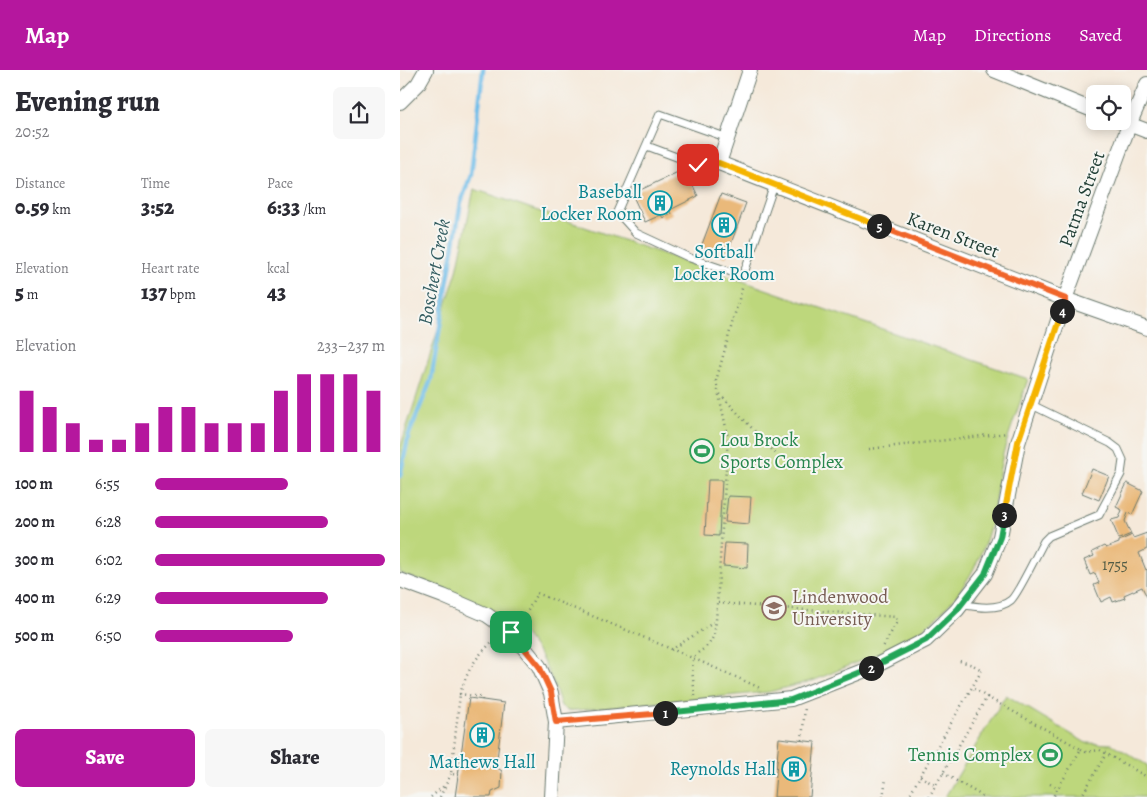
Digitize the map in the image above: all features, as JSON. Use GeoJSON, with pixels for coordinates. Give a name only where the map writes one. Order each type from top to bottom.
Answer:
{"type":"FeatureCollection","features":[{"type":"Feature","properties":{"kind":"street"},"geometry":{"type":"LineString","coordinates":[[400,102],[418,84],[426,70]]}},
{"type":"Feature","properties":{"kind":"street"},"geometry":{"type":"LineString","coordinates":[[719,163],[750,70]]}},
{"type":"Feature","properties":{"kind":"street"},"geometry":{"type":"LineString","coordinates":[[994,70],[1086,107]]}},
{"type":"Feature","properties":{"kind":"street","name":"Patma Street"},"geometry":{"type":"LineString","coordinates":[[1131,112],[1147,84]]}},
{"type":"Feature","properties":{"kind":"street"},"geometry":{"type":"LineString","coordinates":[[1131,125],[1147,131]]}},
{"type":"Feature","properties":{"kind":"street","name":"Patma Street"},"geometry":{"type":"LineString","coordinates":[[556,722],[791,700],[873,667],[926,640],[961,604],[985,574],[1000,537],[1018,442],[1032,405],[1123,130]]}},
{"type":"Feature","properties":{"kind":"street","name":"Karen Street"},"geometry":{"type":"LineString","coordinates":[[719,163],[1066,299],[1147,328]]}},
{"type":"Feature","properties":{"kind":"street"},"geometry":{"type":"LineString","coordinates":[[400,580],[443,596],[487,616],[511,632],[539,666],[551,692],[556,722],[552,797]]}},
{"type":"Feature","properties":{"kind":"lane"},"geometry":{"type":"LineString","coordinates":[[728,138],[660,114],[617,212],[636,233],[690,258],[743,276],[774,185]]}},
{"type":"Feature","properties":{"kind":"lane"},"geometry":{"type":"LineString","coordinates":[[647,146],[698,165],[719,163]]}},
{"type":"Feature","properties":{"kind":"lane"},"geometry":{"type":"LineString","coordinates":[[961,604],[977,608],[1000,606],[1012,600],[1044,541],[1049,536],[1100,515],[1121,474],[1123,460],[1118,449],[1110,442],[1032,405]]}},
{"type":"Feature","properties":{"kind":"path"},"geometry":{"type":"LineString","coordinates":[[695,700],[693,659],[712,639],[715,634],[716,621],[728,437],[716,381],[744,282]]}},
{"type":"Feature","properties":{"kind":"path"},"geometry":{"type":"LineString","coordinates":[[719,393],[777,455]]}},
{"type":"Feature","properties":{"kind":"path"},"geometry":{"type":"LineString","coordinates":[[869,448],[1010,433]]}},
{"type":"Feature","properties":{"kind":"path"},"geometry":{"type":"LineString","coordinates":[[515,637],[537,593],[760,688]]}},
{"type":"Feature","properties":{"kind":"path"},"geometry":{"type":"LineString","coordinates":[[717,603],[896,617],[897,622],[879,654]]}},
{"type":"Feature","properties":{"kind":"path"},"geometry":{"type":"LineString","coordinates":[[671,650],[716,621]]}},
{"type":"Feature","properties":{"kind":"path"},"geometry":{"type":"LineString","coordinates":[[440,797],[450,774],[460,694],[467,673],[475,660],[495,639]]}},
{"type":"Feature","properties":{"kind":"path"},"geometry":{"type":"LineString","coordinates":[[908,797],[982,670],[956,660]]}},
{"type":"Feature","properties":{"kind":"path"},"geometry":{"type":"LineString","coordinates":[[972,688],[1086,752],[1100,750],[1147,777]]}},
{"type":"Feature","properties":{"kind":"path"},"geometry":{"type":"LineString","coordinates":[[460,694],[482,697],[482,700]]}},
{"type":"Feature","properties":{"kind":"path"},"geometry":{"type":"LineString","coordinates":[[929,797],[987,697]]}},
{"type":"Feature","properties":{"kind":"path"},"geometry":{"type":"LineString","coordinates":[[802,740],[805,708],[809,702]]}},
{"type":"Feature","properties":{"kind":"path"},"geometry":{"type":"LineString","coordinates":[[1053,797],[1081,749]]}},
{"type":"Feature","properties":{"kind":"path"},"geometry":{"type":"LineString","coordinates":[[1081,797],[1106,754]]}},
{"type":"Feature","properties":{"kind":"path"},"geometry":{"type":"LineString","coordinates":[[943,773],[984,797]]}},
{"type":"Feature","properties":{"kind":"path"},"geometry":{"type":"LineString","coordinates":[[450,774],[458,775]]}},
{"type":"Feature","properties":{"kind":"path"},"geometry":{"type":"LineString","coordinates":[[920,776],[936,786]]}},
{"type":"Feature","properties":{"kind":"path"},"geometry":{"type":"LineString","coordinates":[[882,797],[886,779]]}},
{"type":"Feature","properties":{"kind":"path"},"geometry":{"type":"LineString","coordinates":[[431,797],[446,784]]}},
{"type":"Feature","properties":{"kind":"path"},"geometry":{"type":"LineString","coordinates":[[1050,784],[1058,788]]}},
{"type":"Feature","properties":{"kind":"green space","name":"Lou Brock Sports Complex"},"geometry":{"type":"Polygon","coordinates":[[[474,189],[1028,379],[1003,454],[987,537],[972,573],[949,604],[921,631],[905,642],[815,680],[769,692],[568,711],[561,706],[553,682],[540,655],[525,635],[501,617],[475,603],[400,573],[400,448],[457,271],[474,189]]]}},
{"type":"Feature","properties":{"kind":"green space","name":"Tennis Complex"},"geometry":{"type":"Polygon","coordinates":[[[1006,695],[1086,743],[1112,744],[1147,765],[1147,797],[945,797],[1006,695]]]}},
{"type":"Feature","properties":{"kind":"building","name":"Baseball Locker Room"},"geometry":{"type":"Polygon","coordinates":[[[680,171],[682,176],[687,174],[698,196],[670,210],[672,214],[663,218],[661,215],[645,222],[632,194],[680,171]]]}},
{"type":"Feature","properties":{"kind":"building","name":"Softball Locker Room"},"geometry":{"type":"Polygon","coordinates":[[[721,194],[746,203],[726,257],[701,247],[721,194]]]}},
{"type":"Feature","properties":{"kind":"building"},"geometry":{"type":"Polygon","coordinates":[[[1092,469],[1109,476],[1099,500],[1082,493],[1092,469]]]}},
{"type":"Feature","properties":{"kind":"building"},"geometry":{"type":"Polygon","coordinates":[[[708,480],[722,480],[719,536],[705,535],[708,480]]]}},
{"type":"Feature","properties":{"kind":"building"},"geometry":{"type":"Polygon","coordinates":[[[1127,483],[1143,491],[1132,515],[1128,513],[1125,521],[1131,534],[1119,539],[1111,520],[1119,518],[1122,510],[1116,507],[1127,483]]]}},
{"type":"Feature","properties":{"kind":"building"},"geometry":{"type":"Polygon","coordinates":[[[728,496],[751,497],[749,524],[725,522],[728,496]]]}},
{"type":"Feature","properties":{"kind":"building"},"geometry":{"type":"Polygon","coordinates":[[[1147,533],[1147,549],[1139,553],[1147,569],[1147,597],[1142,587],[1124,595],[1125,598],[1113,602],[1111,597],[1101,602],[1094,585],[1099,583],[1095,573],[1090,575],[1084,560],[1094,556],[1092,552],[1104,546],[1106,548],[1132,535],[1133,538],[1147,533]]]}},
{"type":"Feature","properties":{"kind":"building"},"geometry":{"type":"Polygon","coordinates":[[[725,543],[748,544],[747,568],[723,566],[725,543]]]}},
{"type":"Feature","properties":{"kind":"building","name":"Mathews Hall"},"geometry":{"type":"Polygon","coordinates":[[[469,698],[504,703],[496,767],[502,771],[501,788],[492,792],[491,797],[455,797],[469,698]]]}},
{"type":"Feature","properties":{"kind":"building","name":"Reynolds Hall"},"geometry":{"type":"Polygon","coordinates":[[[779,738],[815,742],[810,797],[774,797],[779,738]]]}},
{"type":"Feature","properties":{"kind":"waterway","name":"Boschert Creek"},"geometry":{"type":"LineString","coordinates":[[400,476],[409,434],[431,380],[461,202],[471,175],[483,70]]}},
{"type":"Feature","properties":{"kind":"place","name":"Baseball Locker Room"},"geometry":{"type":"Point","coordinates":[660,203]}},
{"type":"Feature","properties":{"kind":"place","name":"Softball Locker Room"},"geometry":{"type":"Point","coordinates":[724,225]}},
{"type":"Feature","properties":{"kind":"place","name":"Lou Brock Sports Complex"},"geometry":{"type":"Point","coordinates":[702,451]}},
{"type":"Feature","properties":{"kind":"place","name":"Lindenwood University"},"geometry":{"type":"Point","coordinates":[774,608]}},
{"type":"Feature","properties":{"kind":"place","name":"Mathews Hall"},"geometry":{"type":"Point","coordinates":[482,735]}},
{"type":"Feature","properties":{"kind":"place","name":"Tennis Complex"},"geometry":{"type":"Point","coordinates":[1050,755]}},
{"type":"Feature","properties":{"kind":"place","name":"Reynolds Hall"},"geometry":{"type":"Point","coordinates":[794,769]}},
{"type":"Feature","properties":{"kind":"route"},"geometry":{"type":"LineString","coordinates":[[511,632],[539,666],[551,692],[556,722],[791,700],[873,667],[926,640],[957,610],[985,574],[1000,537],[1018,442],[1066,299],[719,163],[698,165]]}}]}
